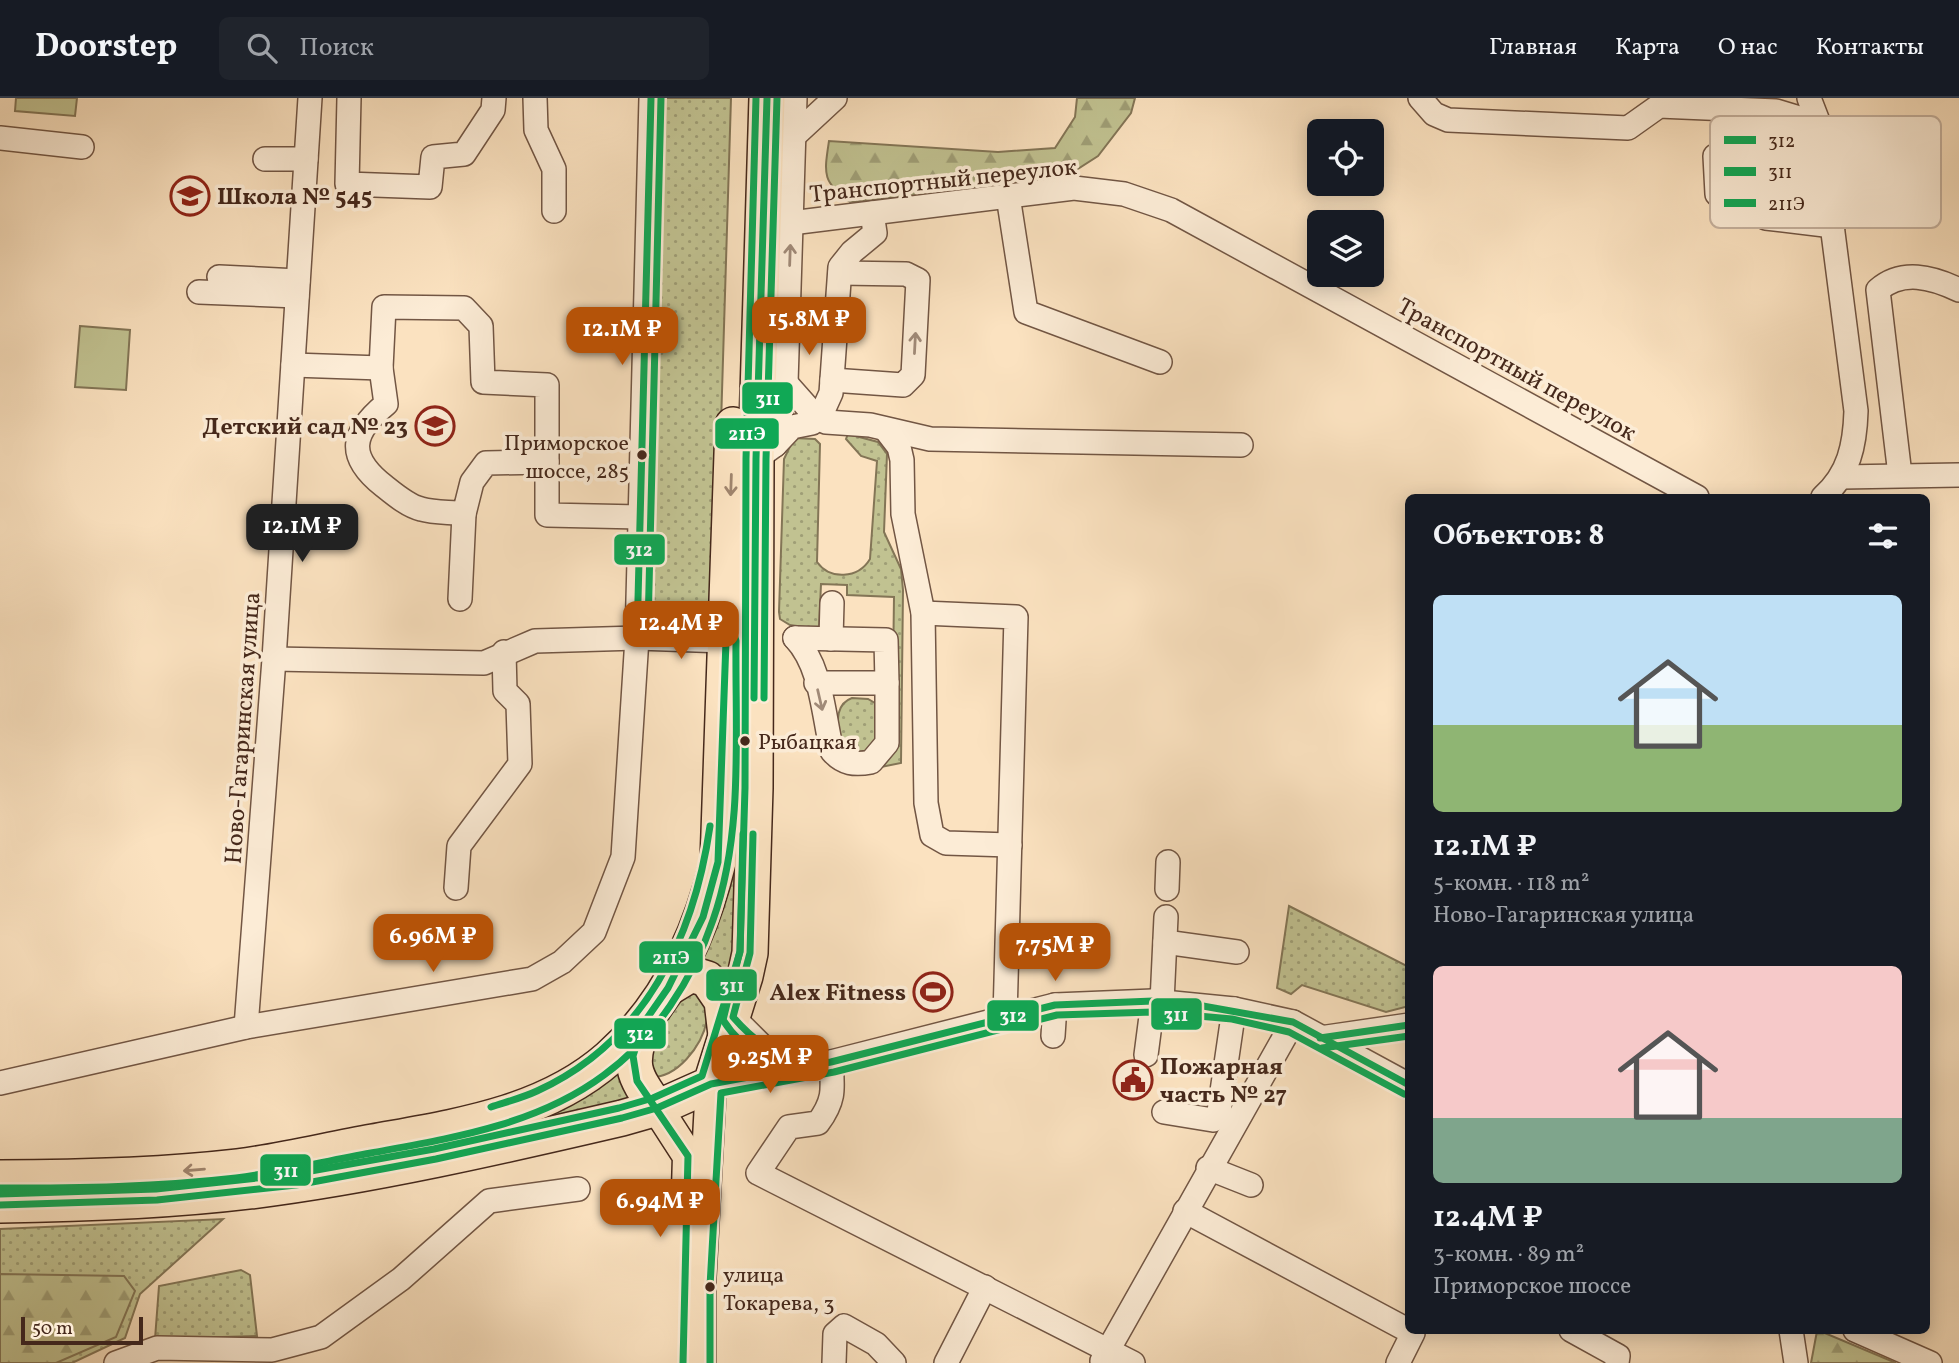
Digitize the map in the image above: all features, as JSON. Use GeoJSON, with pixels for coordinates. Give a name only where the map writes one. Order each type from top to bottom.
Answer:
{"type":"FeatureCollection","features":[{"type":"Feature","properties":{"kind":"highway"},"geometry":{"type":"LineString","coordinates":[[0,1178],[96,1178],[239,1167],[465,1125],[502,1115],[579,1079],[608,1058],[643,1024],[668,988],[703,917],[718,862],[744,98]]}},
{"type":"Feature","properties":{"kind":"highway"},"geometry":{"type":"LineString","coordinates":[[0,1205],[177,1199],[253,1191],[584,1127],[657,1108],[711,1083],[750,953],[766,452],[767,98]]}},
{"type":"Feature","properties":{"kind":"highway"},"geometry":{"type":"LineString","coordinates":[[668,988],[691,974],[707,979],[722,1001],[729,1027]]}},
{"type":"Feature","properties":{"kind":"highway"},"geometry":{"type":"LineString","coordinates":[[643,1024],[633,1056],[633,1070],[657,1108]]}},
{"type":"Feature","properties":{"kind":"main road"},"geometry":{"type":"LineString","coordinates":[[700,1363],[701,1273],[711,1083]]}},
{"type":"Feature","properties":{"kind":"main road"},"geometry":{"type":"LineString","coordinates":[[657,1108],[688,1156],[683,1363]]}},
{"type":"Feature","properties":{"kind":"street","name":"Ново-Гагаринская улица"},"geometry":{"type":"LineString","coordinates":[[246,1027],[274,659],[310,98]]}},
{"type":"Feature","properties":{"kind":"street"},"geometry":{"type":"LineString","coordinates":[[349,98],[347,184],[430,187],[433,157],[464,154],[493,110],[494,98]]}},
{"type":"Feature","properties":{"kind":"street"},"geometry":{"type":"LineString","coordinates":[[535,98],[536,130],[554,169],[554,211]]}},
{"type":"Feature","properties":{"kind":"street"},"geometry":{"type":"LineString","coordinates":[[0,1083],[246,1027],[532,979],[562,962],[594,932],[623,857],[637,638],[651,98]]}},
{"type":"Feature","properties":{"kind":"street"},"geometry":{"type":"LineString","coordinates":[[766,452],[786,383],[795,98]]}},
{"type":"Feature","properties":{"kind":"street"},"geometry":{"type":"LineString","coordinates":[[794,136],[835,98]]}},
{"type":"Feature","properties":{"kind":"street"},"geometry":{"type":"LineString","coordinates":[[1420,98],[1434,114],[1448,120],[1628,128],[1659,106],[1745,107],[1793,116]]}},
{"type":"Feature","properties":{"kind":"street"},"geometry":{"type":"LineString","coordinates":[[1810,99],[1816,116]]}},
{"type":"Feature","properties":{"kind":"street"},"geometry":{"type":"LineString","coordinates":[[0,138],[82,147]]}},
{"type":"Feature","properties":{"kind":"street"},"geometry":{"type":"LineString","coordinates":[[265,159],[306,159]]}},
{"type":"Feature","properties":{"kind":"street","name":"Транспортный переулок"},"geometry":{"type":"LineString","coordinates":[[791,223],[1074,188],[1124,194],[1171,210],[1692,494]]}},
{"type":"Feature","properties":{"kind":"street"},"geometry":{"type":"LineString","coordinates":[[1008,196],[1026,312],[1160,362]]}},
{"type":"Feature","properties":{"kind":"street"},"geometry":{"type":"LineString","coordinates":[[766,452],[792,427],[812,423],[831,393],[840,267],[852,252],[875,233],[872,213]]}},
{"type":"Feature","properties":{"kind":"street"},"geometry":{"type":"LineString","coordinates":[[1826,494],[1842,477],[1856,436],[1856,411],[1833,228]]}},
{"type":"Feature","properties":{"kind":"street"},"geometry":{"type":"LineString","coordinates":[[832,380],[903,385],[913,374],[918,280],[906,274],[840,274]]}},
{"type":"Feature","properties":{"kind":"street"},"geometry":{"type":"LineString","coordinates":[[219,276],[298,288]]}},
{"type":"Feature","properties":{"kind":"street"},"geometry":{"type":"LineString","coordinates":[[1900,475],[1878,290],[1888,281],[1910,276],[1940,281],[1959,290]]}},
{"type":"Feature","properties":{"kind":"street"},"geometry":{"type":"LineString","coordinates":[[199,292],[298,288]]}},
{"type":"Feature","properties":{"kind":"street"},"geometry":{"type":"LineString","coordinates":[[464,514],[419,509],[370,475],[359,460],[357,441],[365,421],[386,404],[381,368],[384,307],[464,308],[481,326],[483,382],[547,385],[547,515],[640,517]]}},
{"type":"Feature","properties":{"kind":"street"},"geometry":{"type":"LineString","coordinates":[[293,365],[381,368]]}},
{"type":"Feature","properties":{"kind":"street"},"geometry":{"type":"LineString","coordinates":[[786,383],[817,418],[930,439],[1241,445]]}},
{"type":"Feature","properties":{"kind":"street"},"geometry":{"type":"LineString","coordinates":[[886,430],[898,447],[902,460],[903,514],[923,613],[926,803],[929,828],[932,835],[946,843],[1010,845]]}},
{"type":"Feature","properties":{"kind":"street"},"geometry":{"type":"LineString","coordinates":[[460,599],[464,514],[472,482],[486,463],[547,462]]}},
{"type":"Feature","properties":{"kind":"street"},"geometry":{"type":"LineString","coordinates":[[1842,477],[1959,475]]}},
{"type":"Feature","properties":{"kind":"street"},"geometry":{"type":"LineString","coordinates":[[831,639],[832,603]]}},
{"type":"Feature","properties":{"kind":"street"},"geometry":{"type":"LineString","coordinates":[[923,613],[1016,617],[1005,1017]]}},
{"type":"Feature","properties":{"kind":"street"},"geometry":{"type":"LineString","coordinates":[[274,659],[484,663],[504,652],[536,641],[637,638],[726,641]]}},
{"type":"Feature","properties":{"kind":"street"},"geometry":{"type":"LineString","coordinates":[[795,638],[831,639],[886,640],[887,743],[871,762],[856,765],[839,760],[832,751],[808,652],[795,638]]}},
{"type":"Feature","properties":{"kind":"street"},"geometry":{"type":"LineString","coordinates":[[456,888],[459,846],[520,764],[518,704],[505,691],[504,652]]}},
{"type":"Feature","properties":{"kind":"street"},"geometry":{"type":"LineString","coordinates":[[816,682],[887,683]]}},
{"type":"Feature","properties":{"kind":"street"},"geometry":{"type":"LineString","coordinates":[[1167,889],[1168,862]]}},
{"type":"Feature","properties":{"kind":"street"},"geometry":{"type":"LineString","coordinates":[[1146,1055],[1158,1001],[1166,917]]}},
{"type":"Feature","properties":{"kind":"street"},"geometry":{"type":"LineString","coordinates":[[1165,942],[1237,951]]}},
{"type":"Feature","properties":{"kind":"street"},"geometry":{"type":"LineString","coordinates":[[711,1083],[826,1063],[1055,1004],[1158,1001],[1234,1009],[1293,1022],[1405,1083]]}},
{"type":"Feature","properties":{"kind":"street"},"geometry":{"type":"LineString","coordinates":[[1053,1036],[1055,1004]]}},
{"type":"Feature","properties":{"kind":"street"},"geometry":{"type":"LineString","coordinates":[[1164,1112],[1213,1120],[1219,1112],[1234,1009]]}},
{"type":"Feature","properties":{"kind":"street"},"geometry":{"type":"LineString","coordinates":[[1105,1356],[1208,1168],[1293,1022]]}},
{"type":"Feature","properties":{"kind":"street"},"geometry":{"type":"LineString","coordinates":[[1321,1038],[1405,1026]]}},
{"type":"Feature","properties":{"kind":"street"},"geometry":{"type":"LineString","coordinates":[[729,1027],[769,1053],[800,1062],[826,1063]]}},
{"type":"Feature","properties":{"kind":"street"},"geometry":{"type":"LineString","coordinates":[[826,1063],[832,1102],[818,1122],[789,1127],[758,1173],[985,1287],[1105,1356],[1133,1363]]}},
{"type":"Feature","properties":{"kind":"street"},"geometry":{"type":"LineString","coordinates":[[1208,1168],[1251,1185]]}},
{"type":"Feature","properties":{"kind":"street"},"geometry":{"type":"LineString","coordinates":[[116,1363],[157,1349],[272,1357],[321,1337],[401,1279],[489,1201],[578,1189]]}},
{"type":"Feature","properties":{"kind":"street"},"geometry":{"type":"LineString","coordinates":[[1185,1211],[1405,1329]]}},
{"type":"Feature","properties":{"kind":"street"},"geometry":{"type":"LineString","coordinates":[[946,1363],[985,1287]]}},
{"type":"Feature","properties":{"kind":"street"},"geometry":{"type":"LineString","coordinates":[[834,1363],[835,1335],[844,1326],[876,1345],[894,1363]]}},
{"type":"Feature","properties":{"kind":"street"},"geometry":{"type":"LineString","coordinates":[[1398,1363],[1412,1334]]}},
{"type":"Feature","properties":{"kind":"street"},"geometry":{"type":"LineString","coordinates":[[1578,1334],[1618,1356],[1617,1363]]}},
{"type":"Feature","properties":{"kind":"street"},"geometry":{"type":"LineString","coordinates":[[1792,1334],[1797,1363]]}},
{"type":"Feature","properties":{"kind":"street"},"geometry":{"type":"LineString","coordinates":[[1864,1334],[1930,1363]]}},
{"type":"Feature","properties":{"kind":"green space"},"geometry":{"type":"Polygon","coordinates":[[[16,98],[77,98],[75,116],[15,111],[16,98]]]}},
{"type":"Feature","properties":{"kind":"green space"},"geometry":{"type":"Polygon","coordinates":[[[663,98],[731,98],[716,588],[700,620],[672,623],[649,602],[663,98]]]}},
{"type":"Feature","properties":{"kind":"green space"},"geometry":{"type":"Polygon","coordinates":[[[1077,98],[1135,98],[1131,113],[1098,156],[1059,181],[850,202],[834,189],[827,176],[829,141],[998,152],[1055,148],[1075,117],[1077,98]]]}},
{"type":"Feature","properties":{"kind":"green space"},"geometry":{"type":"Polygon","coordinates":[[[80,326],[130,330],[126,390],[75,387],[80,326]]]}},
{"type":"Feature","properties":{"kind":"green space"},"geometry":{"type":"Polygon","coordinates":[[[848,434],[878,442],[887,454],[884,532],[901,569],[903,590],[901,763],[876,768],[892,745],[894,597],[847,595],[847,585],[821,584],[819,629],[790,625],[780,619],[779,612],[784,459],[794,438],[815,439],[820,444],[817,562],[829,572],[844,575],[865,566],[870,559],[877,461],[861,456],[846,439],[848,434]]]}},
{"type":"Feature","properties":{"kind":"green space"},"geometry":{"type":"Polygon","coordinates":[[[852,698],[868,699],[880,706],[875,748],[853,757],[839,746],[838,725],[842,706],[852,698]]]}},
{"type":"Feature","properties":{"kind":"green space"},"geometry":{"type":"Polygon","coordinates":[[[737,800],[734,955],[726,975],[699,963],[737,800]]]}},
{"type":"Feature","properties":{"kind":"green space"},"geometry":{"type":"Polygon","coordinates":[[[1289,906],[1405,965],[1405,1007],[1386,1012],[1302,985],[1291,994],[1277,988],[1289,906]]]}},
{"type":"Feature","properties":{"kind":"green space"},"geometry":{"type":"Polygon","coordinates":[[[704,988],[707,1020],[694,1050],[669,1073],[649,1077],[642,1054],[687,993],[704,988]]]}},
{"type":"Feature","properties":{"kind":"green space"},"geometry":{"type":"Polygon","coordinates":[[[619,1064],[632,1098],[534,1127],[529,1116],[619,1064]]]}},
{"type":"Feature","properties":{"kind":"green space"},"geometry":{"type":"Polygon","coordinates":[[[223,1219],[140,1294],[125,1338],[72,1363],[0,1363],[0,1229],[223,1219]]]}},
{"type":"Feature","properties":{"kind":"green space"},"geometry":{"type":"Polygon","coordinates":[[[241,1270],[250,1275],[257,1336],[155,1339],[159,1286],[241,1270]]]}},
{"type":"Feature","properties":{"kind":"green space"},"geometry":{"type":"Polygon","coordinates":[[[0,1274],[124,1276],[135,1291],[116,1337],[56,1363],[0,1363],[0,1274]]]}},
{"type":"Feature","properties":{"kind":"green space"},"geometry":{"type":"Polygon","coordinates":[[[1816,1334],[1827,1334],[1896,1363],[1811,1363],[1816,1334]]]}},
{"type":"Feature","properties":{"kind":"transit line","name":"312"},"geometry":{"type":"LineString","coordinates":[[651,98],[637,638],[726,641],[718,862],[703,917],[668,988],[643,1024],[633,1056],[637,1081],[688,1156],[683,1363]]}},
{"type":"Feature","properties":{"kind":"transit line","name":"311"},"geometry":{"type":"LineString","coordinates":[[0,1188],[118,1186],[236,1178],[432,1142],[493,1127],[551,1106],[604,1075],[623,1060],[656,1025],[683,985],[713,920],[730,852],[736,782],[736,641],[734,634],[727,631],[648,628],[661,98]]}},
{"type":"Feature","properties":{"kind":"transit line","name":"211Э"},"geometry":{"type":"LineString","coordinates":[[0,1194],[156,1189],[294,1174],[434,1149],[619,1108],[653,1098],[702,1076],[740,952],[745,788],[746,459],[756,98]]}},
{"type":"Feature","properties":{"kind":"transit line","name":"312"},"geometry":{"type":"LineString","coordinates":[[754,698],[756,459],[767,98]]}},
{"type":"Feature","properties":{"kind":"transit line","name":"311"},"geometry":{"type":"LineString","coordinates":[[764,698],[766,459],[777,98]]}},
{"type":"Feature","properties":{"kind":"transit line","name":"211Э"},"geometry":{"type":"LineString","coordinates":[[491,1107],[537,1091],[575,1070],[607,1045],[635,1015],[658,982],[677,946],[691,907],[710,826]]}},
{"type":"Feature","properties":{"kind":"transit line","name":"311"},"geometry":{"type":"LineString","coordinates":[[743,834],[740,951],[723,1020],[742,1043],[765,1059],[792,1069],[821,1073]]}},
{"type":"Feature","properties":{"kind":"transit line","name":"312"},"geometry":{"type":"LineString","coordinates":[[753,834],[750,953],[733,1017],[752,1036],[772,1050],[795,1059],[822,1063]]}},
{"type":"Feature","properties":{"kind":"transit line","name":"312"},"geometry":{"type":"LineString","coordinates":[[0,1205],[157,1200],[296,1185],[436,1159],[622,1118],[657,1108],[711,1084],[831,1062],[1055,1005],[1153,1001],[1186,1003],[1293,1022],[1405,1083]]}},
{"type":"Feature","properties":{"kind":"transit line","name":"311"},"geometry":{"type":"LineString","coordinates":[[710,1363],[710,1286],[721,1093],[834,1072],[1057,1015],[1153,1012],[1232,1019],[1289,1032],[1404,1094]]}},
{"type":"Feature","properties":{"kind":"transit line","name":"312"},"geometry":{"type":"LineString","coordinates":[[1320,1038],[1405,1026]]}},
{"type":"Feature","properties":{"kind":"transit line","name":"311"},"geometry":{"type":"LineString","coordinates":[[1322,1048],[1405,1037]]}},
{"type":"Feature","properties":{"kind":"place","name":"Школа № 545"},"geometry":{"type":"Point","coordinates":[190,196]}},
{"type":"Feature","properties":{"kind":"place","name":"Детский сад № 23"},"geometry":{"type":"Point","coordinates":[435,426]}},
{"type":"Feature","properties":{"kind":"place","name":"Приморское шоссе, 285"},"geometry":{"type":"Point","coordinates":[642,455]}},
{"type":"Feature","properties":{"kind":"place","name":"Рыбацкая"},"geometry":{"type":"Point","coordinates":[745,741]}},
{"type":"Feature","properties":{"kind":"place","name":"Alex Fitness"},"geometry":{"type":"Point","coordinates":[933,992]}},
{"type":"Feature","properties":{"kind":"place","name":"Пожарная часть № 27"},"geometry":{"type":"Point","coordinates":[1133,1080]}},
{"type":"Feature","properties":{"kind":"place","name":"улица Токарева, 3"},"geometry":{"type":"Point","coordinates":[710,1287]}}]}
